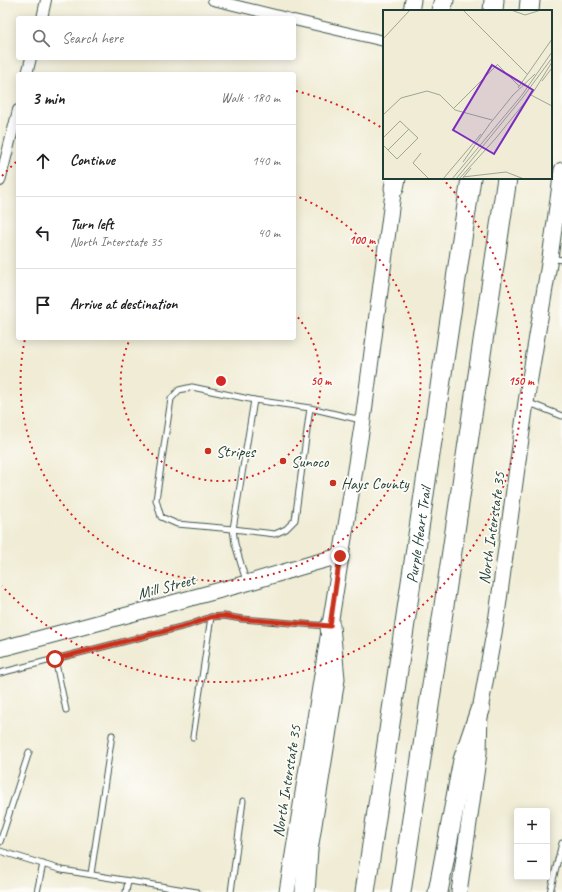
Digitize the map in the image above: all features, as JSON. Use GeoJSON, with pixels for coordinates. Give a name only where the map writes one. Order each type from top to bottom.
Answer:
{"type":"FeatureCollection","features":[{"type":"Feature","properties":{"kind":"highway"},"geometry":{"type":"LineString","coordinates":[[441,10],[444,0]]}},
{"type":"Feature","properties":{"kind":"highway"},"geometry":{"type":"LineString","coordinates":[[493,10],[494,0]]}},
{"type":"Feature","properties":{"kind":"highway"},"geometry":{"type":"LineString","coordinates":[[529,10],[530,0]]}},
{"type":"Feature","properties":{"kind":"highway","name":"Purple Heart Trail"},"geometry":{"type":"LineString","coordinates":[[365,892],[471,179]]}},
{"type":"Feature","properties":{"kind":"highway"},"geometry":{"type":"LineString","coordinates":[[401,892],[507,179]]}},
{"type":"Feature","properties":{"kind":"highway"},"geometry":{"type":"LineString","coordinates":[[305,892],[308,850],[335,679],[330,626]]}},
{"type":"Feature","properties":{"kind":"highway"},"geometry":{"type":"LineString","coordinates":[[438,892],[462,760],[480,710]]}},
{"type":"Feature","properties":{"kind":"main road"},"geometry":{"type":"LineString","coordinates":[[411,10],[413,0]]}},
{"type":"Feature","properties":{"kind":"main road","name":"North Interstate 35"},"geometry":{"type":"LineString","coordinates":[[459,892],[479,753],[480,710],[496,622],[526,402],[556,259],[562,170]]}},
{"type":"Feature","properties":{"kind":"main road","name":"North Interstate 35"},"geometry":{"type":"LineString","coordinates":[[287,892],[363,420],[395,181]]}},
{"type":"Feature","properties":{"kind":"main road","name":"Mill Street"},"geometry":{"type":"LineString","coordinates":[[0,649],[247,583],[340,556]]}},
{"type":"Feature","properties":{"kind":"street"},"geometry":{"type":"LineString","coordinates":[[42,16],[46,0]]}},
{"type":"Feature","properties":{"kind":"street"},"geometry":{"type":"LineString","coordinates":[[213,0],[279,16]]}},
{"type":"Feature","properties":{"kind":"street"},"geometry":{"type":"LineString","coordinates":[[296,20],[383,41]]}},
{"type":"Feature","properties":{"kind":"street"},"geometry":{"type":"LineString","coordinates":[[28,72],[30,60]]}},
{"type":"Feature","properties":{"kind":"street"},"geometry":{"type":"LineString","coordinates":[[0,178],[16,118]]}},
{"type":"Feature","properties":{"kind":"lane"},"geometry":{"type":"LineString","coordinates":[[310,408],[295,520],[286,529],[274,534],[177,524],[161,517],[156,500],[171,399],[179,390],[192,387],[254,400],[310,408],[363,420]]}},
{"type":"Feature","properties":{"kind":"lane"},"geometry":{"type":"LineString","coordinates":[[247,583],[235,544],[233,529],[254,400]]}},
{"type":"Feature","properties":{"kind":"lane"},"geometry":{"type":"LineString","coordinates":[[526,402],[562,416]]}},
{"type":"Feature","properties":{"kind":"lane"},"geometry":{"type":"LineString","coordinates":[[0,673],[189,625],[211,617],[224,616],[242,619],[330,626]]}},
{"type":"Feature","properties":{"kind":"lane"},"geometry":{"type":"LineString","coordinates":[[193,737],[211,617]]}},
{"type":"Feature","properties":{"kind":"lane"},"geometry":{"type":"LineString","coordinates":[[55,659],[66,710]]}},
{"type":"Feature","properties":{"kind":"lane"},"geometry":{"type":"LineString","coordinates":[[91,874],[112,735]]}},
{"type":"Feature","properties":{"kind":"lane"},"geometry":{"type":"LineString","coordinates":[[0,842],[29,752]]}},
{"type":"Feature","properties":{"kind":"lane"},"geometry":{"type":"LineString","coordinates":[[232,892],[243,801]]}},
{"type":"Feature","properties":{"kind":"lane"},"geometry":{"type":"LineString","coordinates":[[550,892],[562,843]]}},
{"type":"Feature","properties":{"kind":"lane"},"geometry":{"type":"LineString","coordinates":[[0,851],[62,870],[197,892]]}},
{"type":"Feature","properties":{"kind":"lane"},"geometry":{"type":"LineString","coordinates":[[37,892],[43,864]]}},
{"type":"Feature","properties":{"kind":"lane"},"geometry":{"type":"LineString","coordinates":[[126,892],[128,881]]}},
{"type":"Feature","properties":{"kind":"place","name":"Stripes"},"geometry":{"type":"Point","coordinates":[208,451]}},
{"type":"Feature","properties":{"kind":"place","name":"Sunoco"},"geometry":{"type":"Point","coordinates":[283,461]}},
{"type":"Feature","properties":{"kind":"place","name":"Hays County"},"geometry":{"type":"Point","coordinates":[333,483]}},
{"type":"Feature","properties":{"kind":"route"},"geometry":{"type":"LineString","coordinates":[[55,659],[189,625],[211,617],[230,616],[242,619],[330,626],[340,556]]}}]}
